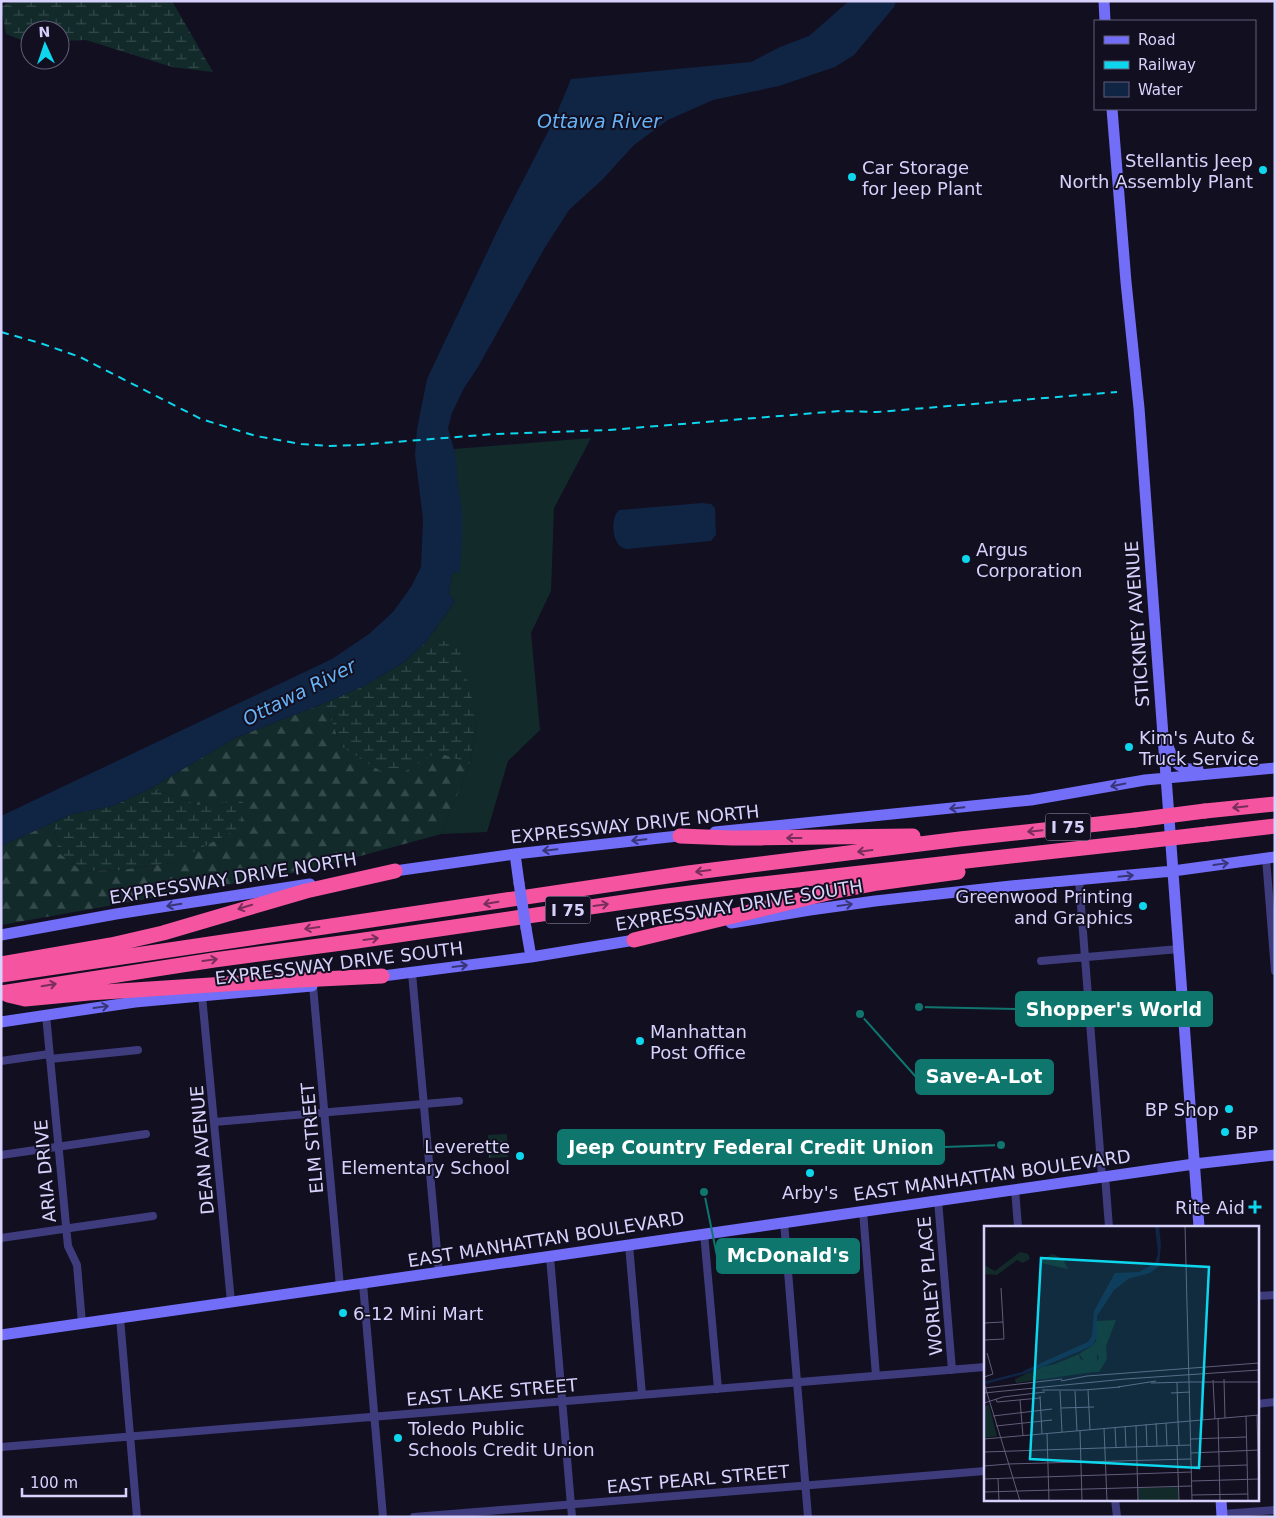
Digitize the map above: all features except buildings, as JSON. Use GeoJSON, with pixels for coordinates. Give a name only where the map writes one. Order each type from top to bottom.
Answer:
{"type":"FeatureCollection","features":[{"type":"Feature","properties":{"kind":"highway","name":"I 75"},"geometry":{"type":"LineString","coordinates":[[1,976],[688,873],[1275,804]]}},
{"type":"Feature","properties":{"kind":"highway","name":"I 75"},"geometry":{"type":"LineString","coordinates":[[1,993],[214,960],[754,884],[1275,826]]}},
{"type":"Feature","properties":{"kind":"highway"},"geometry":{"type":"LineString","coordinates":[[680,836],[800,838],[1000,835]]}},
{"type":"Feature","properties":{"kind":"highway"},"geometry":{"type":"LineString","coordinates":[[634,940],[850,888],[1000,866],[1137,842]]}},
{"type":"Feature","properties":{"kind":"highway"},"geometry":{"type":"LineString","coordinates":[[1,964],[111,946],[162,933],[306,890],[395,871]]}},
{"type":"Feature","properties":{"kind":"highway"},"geometry":{"type":"LineString","coordinates":[[1,993],[25,999],[241,983],[382,976]]}},
{"type":"Feature","properties":{"kind":"main road"},"geometry":{"type":"LineString","coordinates":[[1104,1],[1105,20]]}},
{"type":"Feature","properties":{"kind":"main road","name":"STICKNEY AVENUE"},"geometry":{"type":"LineString","coordinates":[[1112,110],[1138,402],[1199,1226]]}},
{"type":"Feature","properties":{"kind":"main road"},"geometry":{"type":"LineString","coordinates":[[1163,730],[1173,759],[1186,770],[1260,762],[1275,763]]}},
{"type":"Feature","properties":{"kind":"main road","name":"EXPRESSWAY DRIVE NORTH"},"geometry":{"type":"LineString","coordinates":[[1,935],[116,914],[515,854],[1031,800],[1145,780],[1275,768]]}},
{"type":"Feature","properties":{"kind":"main road"},"geometry":{"type":"LineString","coordinates":[[515,854],[531,957]]}},
{"type":"Feature","properties":{"kind":"main road","name":"EXPRESSWAY DRIVE SOUTH"},"geometry":{"type":"LineString","coordinates":[[1,1022],[135,1002],[362,981],[382,976],[531,957],[866,902],[1173,871],[1270,858]]}},
{"type":"Feature","properties":{"kind":"main road","name":"EAST MANHATTAN BOULEVARD"},"geometry":{"type":"LineString","coordinates":[[1,1335],[1015,1189],[1194,1164],[1275,1155]]}},
{"type":"Feature","properties":{"kind":"main road"},"geometry":{"type":"LineString","coordinates":[[1221,1500],[1222,1515]]}},
{"type":"Feature","properties":{"kind":"street"},"geometry":{"type":"LineString","coordinates":[[1270,858],[1275,971]]}},
{"type":"Feature","properties":{"kind":"street"},"geometry":{"type":"LineString","coordinates":[[1079,880],[1104,1177],[1110,1226]]}},
{"type":"Feature","properties":{"kind":"street"},"geometry":{"type":"LineString","coordinates":[[1041,961],[1179,949]]}},
{"type":"Feature","properties":{"kind":"street"},"geometry":{"type":"LineString","coordinates":[[412,973],[438,1273]]}},
{"type":"Feature","properties":{"kind":"street","name":"ELM STREET"},"geometry":{"type":"LineString","coordinates":[[313,986],[340,1287]]}},
{"type":"Feature","properties":{"kind":"street","name":"DEAN AVENUE"},"geometry":{"type":"LineString","coordinates":[[202,996],[231,1302]]}},
{"type":"Feature","properties":{"kind":"street","name":"ARIA DRIVE"},"geometry":{"type":"LineString","coordinates":[[46,1015],[66,1229],[68,1246],[77,1266],[82,1323]]}},
{"type":"Feature","properties":{"kind":"street"},"geometry":{"type":"LineString","coordinates":[[1,1061],[138,1050]]}},
{"type":"Feature","properties":{"kind":"street"},"geometry":{"type":"LineString","coordinates":[[214,1122],[458,1101]]}},
{"type":"Feature","properties":{"kind":"street"},"geometry":{"type":"LineString","coordinates":[[1,1155],[146,1134]]}},
{"type":"Feature","properties":{"kind":"street"},"geometry":{"type":"LineString","coordinates":[[1015,1189],[1018,1226]]}},
{"type":"Feature","properties":{"kind":"street","name":"WORLEY PLACE"},"geometry":{"type":"LineString","coordinates":[[938,1200],[952,1370]]}},
{"type":"Feature","properties":{"kind":"street"},"geometry":{"type":"LineString","coordinates":[[863,1211],[876,1376]]}},
{"type":"Feature","properties":{"kind":"street"},"geometry":{"type":"LineString","coordinates":[[1,1238],[153,1216]]}},
{"type":"Feature","properties":{"kind":"street"},"geometry":{"type":"LineString","coordinates":[[784,1222],[808,1517]]}},
{"type":"Feature","properties":{"kind":"street"},"geometry":{"type":"LineString","coordinates":[[704,1233],[718,1388]]}},
{"type":"Feature","properties":{"kind":"street"},"geometry":{"type":"LineString","coordinates":[[629,1245],[642,1395]]}},
{"type":"Feature","properties":{"kind":"street"},"geometry":{"type":"LineString","coordinates":[[550,1257],[572,1517]]}},
{"type":"Feature","properties":{"kind":"street"},"geometry":{"type":"LineString","coordinates":[[363,1284],[383,1517]]}},
{"type":"Feature","properties":{"kind":"street"},"geometry":{"type":"LineString","coordinates":[[1258,1296],[1275,1295]]}},
{"type":"Feature","properties":{"kind":"street"},"geometry":{"type":"LineString","coordinates":[[120,1318],[137,1517]]}},
{"type":"Feature","properties":{"kind":"street","name":"EAST LAKE STREET"},"geometry":{"type":"LineString","coordinates":[[1,1447],[984,1367]]}},
{"type":"Feature","properties":{"kind":"street"},"geometry":{"type":"LineString","coordinates":[[1258,1404],[1275,1402]]}},
{"type":"Feature","properties":{"kind":"street","name":"EAST PEARL STREET"},"geometry":{"type":"LineString","coordinates":[[414,1517],[984,1471]]}},
{"type":"Feature","properties":{"kind":"street"},"geometry":{"type":"LineString","coordinates":[[1115,1500],[1117,1517]]}},
{"type":"Feature","properties":{"kind":"street"},"geometry":{"type":"LineString","coordinates":[[1222,1515],[1275,1510]]}},
{"type":"Feature","properties":{"kind":"green space"},"geometry":{"type":"Polygon","coordinates":[[[12,1],[172,1],[213,72],[172,67],[86,40],[70,41],[70,20],[20,20],[20,39],[6,34],[1,7],[12,1]]]}},
{"type":"Feature","properties":{"kind":"green space"},"geometry":{"type":"Polygon","coordinates":[[[591,438],[554,508],[551,591],[531,633],[540,730],[508,761],[487,832],[441,834],[470,764],[477,718],[426,642],[455,601],[449,594],[452,573],[459,572],[458,487],[454,449],[591,438]]]}},
{"type":"Feature","properties":{"kind":"green space"},"geometry":{"type":"Polygon","coordinates":[[[457,640],[477,718],[470,764],[437,752],[393,779],[341,746],[325,703],[366,685],[404,662],[426,642],[457,640]]]}},
{"type":"Feature","properties":{"kind":"green space"},"geometry":{"type":"Polygon","coordinates":[[[325,703],[341,746],[437,752],[470,764],[441,834],[305,871],[1,925],[1,846],[54,822],[58,852],[82,871],[119,870],[172,863],[242,802],[197,805],[151,788],[235,738],[325,703]]]}},
{"type":"Feature","properties":{"kind":"green space"},"geometry":{"type":"Polygon","coordinates":[[[151,788],[197,805],[243,801],[240,828],[172,863],[119,870],[82,871],[58,852],[54,822],[72,814],[113,806],[151,788]]]}},
{"type":"Feature","properties":{"kind":"green space"},"geometry":{"type":"Polygon","coordinates":[[[507,1134],[508,1157],[489,1158],[488,1135],[507,1134]]]}},
{"type":"Feature","properties":{"kind":"water","name":"Ottawa River"},"geometry":{"type":"Polygon","coordinates":[[[849,1],[896,1],[894,7],[854,55],[835,67],[779,86],[713,100],[668,120],[634,145],[602,180],[569,210],[544,249],[478,367],[464,388],[452,413],[448,428],[456,457],[462,511],[460,572],[452,573],[449,594],[455,601],[426,642],[404,662],[366,685],[235,738],[151,788],[113,806],[72,814],[1,846],[1,816],[332,659],[369,634],[393,612],[411,587],[421,567],[423,519],[415,455],[417,429],[427,379],[501,223],[554,120],[571,79],[751,62],[780,47],[809,36],[849,1]]]}},
{"type":"Feature","properties":{"kind":"water"},"geometry":{"type":"Polygon","coordinates":[[[702,503],[711,504],[715,508],[716,535],[711,541],[627,549],[621,547],[615,538],[614,522],[616,513],[619,510],[702,503]]]}},
{"type":"Feature","properties":{"kind":"railway"},"geometry":{"type":"LineString","coordinates":[[1,332],[80,357],[201,419],[256,436],[301,444],[329,446],[495,434],[609,430],[840,411],[877,412],[1117,392]]}},
{"type":"Feature","properties":{"kind":"place","name":"Stellantis Jeep North Assembly Plant"},"geometry":{"type":"Point","coordinates":[1263,170]}},
{"type":"Feature","properties":{"kind":"place","name":"Car Storage for Jeep Plant"},"geometry":{"type":"Point","coordinates":[852,177]}},
{"type":"Feature","properties":{"kind":"place","name":"Argus Corporation"},"geometry":{"type":"Point","coordinates":[966,559]}},
{"type":"Feature","properties":{"kind":"place","name":"Kim's Auto & Truck Service"},"geometry":{"type":"Point","coordinates":[1129,747]}},
{"type":"Feature","properties":{"kind":"place","name":"Greenwood Printing and Graphics"},"geometry":{"type":"Point","coordinates":[1143,906]}},
{"type":"Feature","properties":{"kind":"place","name":"Shopper's World"},"geometry":{"type":"Point","coordinates":[919,1007]}},
{"type":"Feature","properties":{"kind":"place","name":"Save-A-Lot"},"geometry":{"type":"Point","coordinates":[860,1014]}},
{"type":"Feature","properties":{"kind":"place","name":"Manhattan Post Office"},"geometry":{"type":"Point","coordinates":[640,1041]}},
{"type":"Feature","properties":{"kind":"place","name":"BP Shop"},"geometry":{"type":"Point","coordinates":[1229,1109]}},
{"type":"Feature","properties":{"kind":"place","name":"BP"},"geometry":{"type":"Point","coordinates":[1225,1132]}},
{"type":"Feature","properties":{"kind":"place","name":"Jeep Country Federal Credit Union"},"geometry":{"type":"Point","coordinates":[1001,1145]}},
{"type":"Feature","properties":{"kind":"place","name":"Leverette Elementary School"},"geometry":{"type":"Point","coordinates":[520,1156]}},
{"type":"Feature","properties":{"kind":"place","name":"Arby's"},"geometry":{"type":"Point","coordinates":[810,1173]}},
{"type":"Feature","properties":{"kind":"place","name":"McDonald's"},"geometry":{"type":"Point","coordinates":[704,1192]}},
{"type":"Feature","properties":{"kind":"place","name":"Rite Aid"},"geometry":{"type":"Point","coordinates":[1255,1207]}},
{"type":"Feature","properties":{"kind":"place","name":"6-12 Mini Mart"},"geometry":{"type":"Point","coordinates":[343,1313]}},
{"type":"Feature","properties":{"kind":"place","name":"Toledo Public Schools Credit Union"},"geometry":{"type":"Point","coordinates":[398,1438]}}]}
